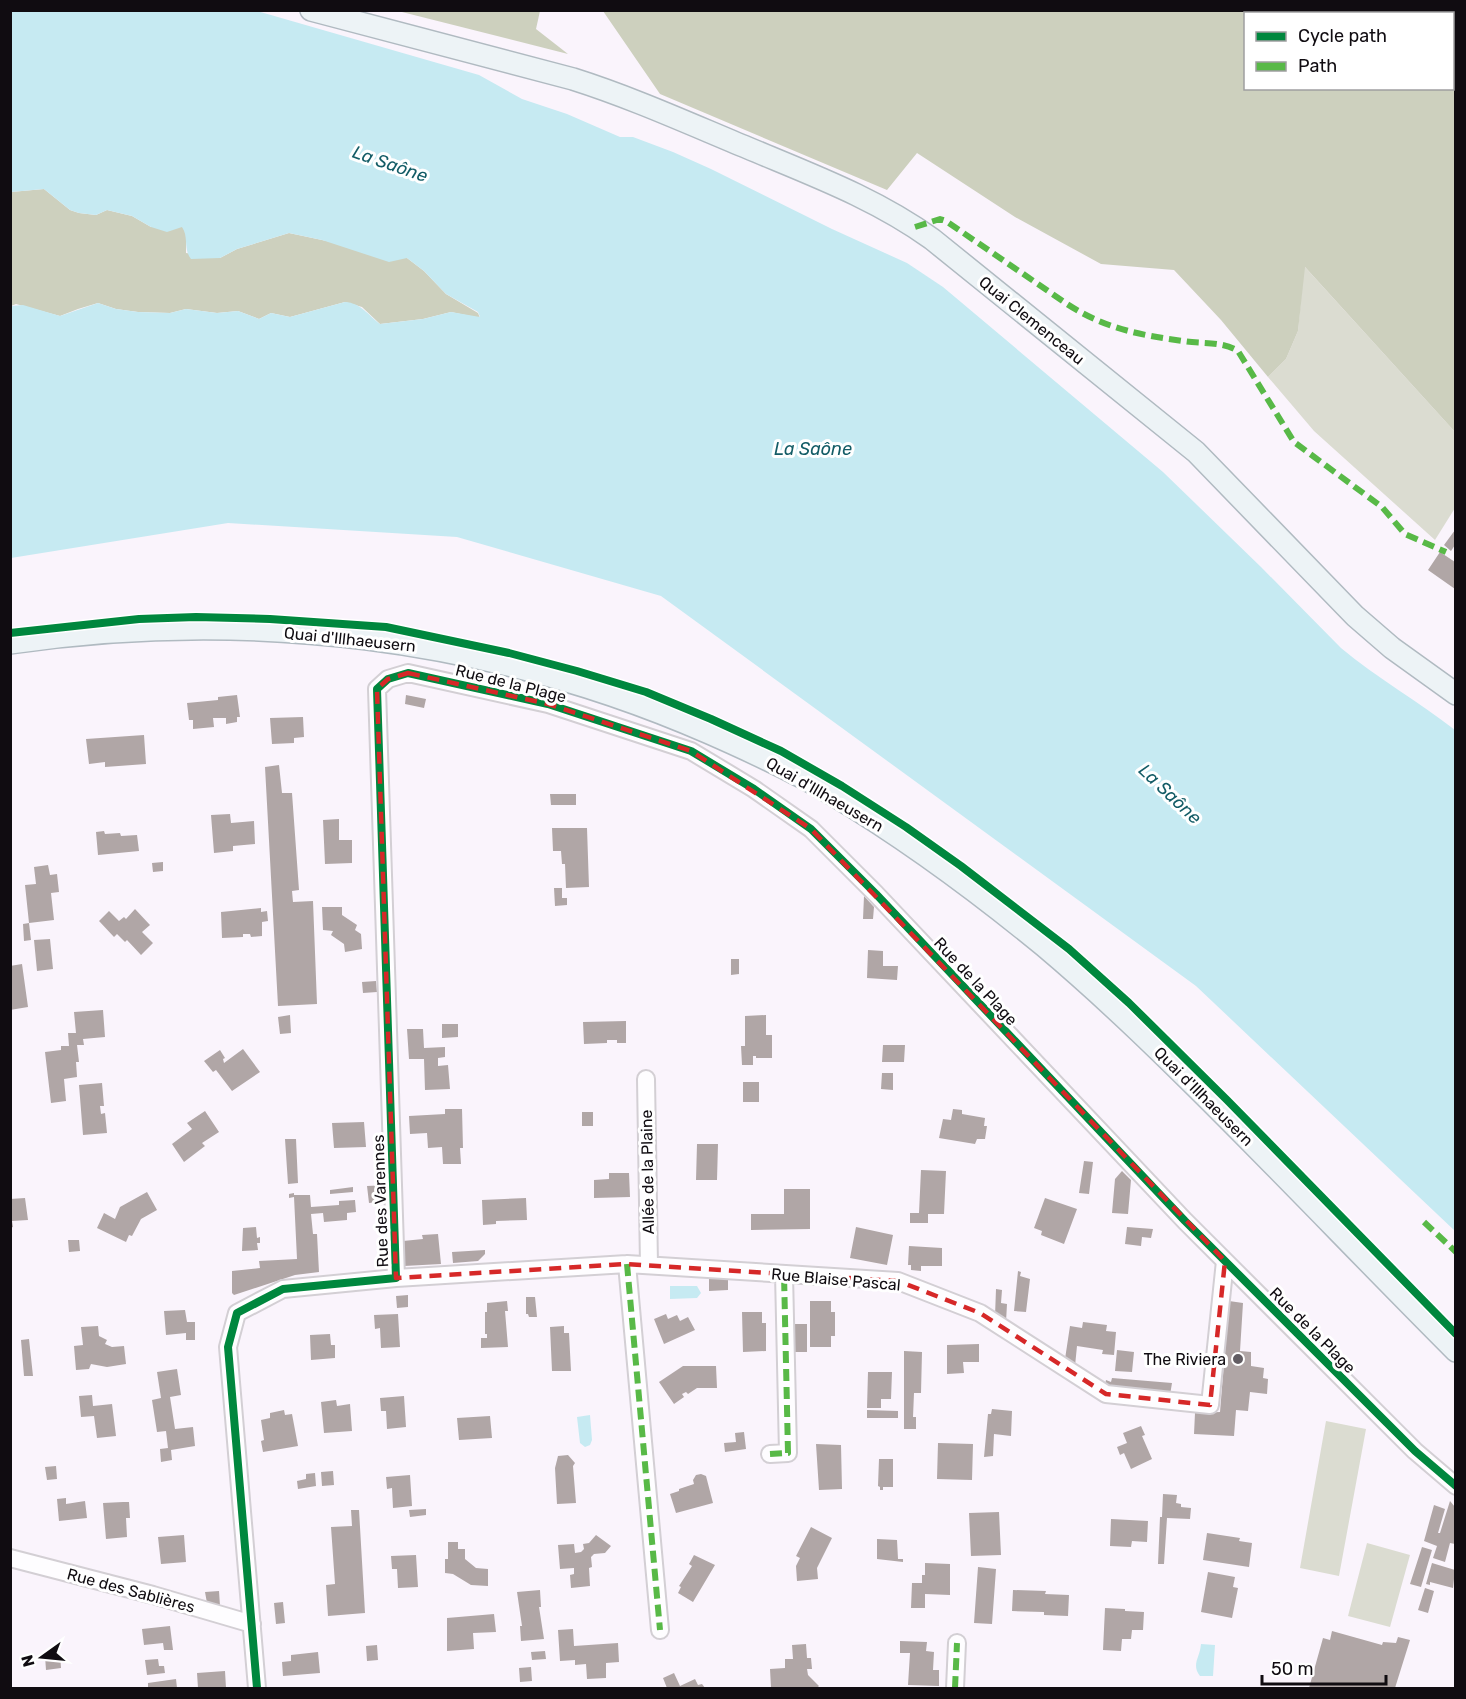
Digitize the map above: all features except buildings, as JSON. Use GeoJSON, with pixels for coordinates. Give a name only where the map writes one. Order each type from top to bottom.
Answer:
{"type":"FeatureCollection","features":[{"type":"Feature","properties":{"kind":"main road","name":"Quai Clemenceau"},"geometry":{"type":"LineString","coordinates":[[311,10],[613,92],[861,196],[908,222],[1202,458],[1355,616],[1392,648],[1455,694]]}},
{"type":"Feature","properties":{"kind":"main road","name":"Quai d'Illhaeusern"},"geometry":{"type":"LineString","coordinates":[[10,643],[142,630],[209,628],[313,632],[387,640],[541,673],[599,691],[662,712],[781,766],[829,792],[926,855],[1045,947],[1114,1008],[1179,1071],[1455,1351]]}},
{"type":"Feature","properties":{"kind":"street","name":"Rue de la Plage"},"geometry":{"type":"LineString","coordinates":[[377,689],[388,679],[408,673],[548,704],[691,751],[754,789],[811,829],[1225,1261],[1415,1451],[1455,1486]]}},
{"type":"Feature","properties":{"kind":"street","name":"Rue des Varennes"},"geometry":{"type":"LineString","coordinates":[[257,1689],[228,1347],[237,1313],[283,1289],[396,1278],[377,689]]}},
{"type":"Feature","properties":{"kind":"street","name":"Allée de la Plaine"},"geometry":{"type":"LineString","coordinates":[[646,1079],[649,1265]]}},
{"type":"Feature","properties":{"kind":"street","name":"Rue Blaise Pascal"},"geometry":{"type":"LineString","coordinates":[[396,1278],[627,1264],[898,1281],[980,1313],[1106,1394],[1210,1405],[1225,1261]]}},
{"type":"Feature","properties":{"kind":"street"},"geometry":{"type":"LineString","coordinates":[[627,1264],[660,1630]]}},
{"type":"Feature","properties":{"kind":"street"},"geometry":{"type":"LineString","coordinates":[[770,1454],[788,1453],[784,1274]]}},
{"type":"Feature","properties":{"kind":"street","name":"Rue des Sablières"},"geometry":{"type":"LineString","coordinates":[[10,1558],[153,1595],[252,1624]]}},
{"type":"Feature","properties":{"kind":"street"},"geometry":{"type":"LineString","coordinates":[[955,1689],[957,1643]]}},
{"type":"Feature","properties":{"kind":"highlighted area"},"geometry":{"type":"Polygon","coordinates":[[[408,673],[548,704],[691,751],[811,829],[1225,1261],[1210,1405],[1106,1394],[980,1313],[898,1281],[627,1264],[396,1278],[377,689],[388,679],[408,673]]]}},
{"type":"Feature","properties":{"kind":"shaded area"},"geometry":{"type":"Polygon","coordinates":[[[1304,266],[1455,432],[1455,508],[1435,540],[1314,431],[1268,377],[1286,359],[1298,331],[1304,266]]]}},
{"type":"Feature","properties":{"kind":"shaded area"},"geometry":{"type":"Polygon","coordinates":[[[1326,1421],[1366,1429],[1339,1576],[1300,1568],[1326,1421]]]}},
{"type":"Feature","properties":{"kind":"shaded area"},"geometry":{"type":"Polygon","coordinates":[[[1367,1543],[1410,1555],[1390,1627],[1348,1616],[1367,1543]]]}},
{"type":"Feature","properties":{"kind":"green space"},"geometry":{"type":"Polygon","coordinates":[[[398,11],[540,11],[536,29],[568,54],[398,11]]]}},
{"type":"Feature","properties":{"kind":"green space"},"geometry":{"type":"Polygon","coordinates":[[[603,11],[1455,11],[1455,432],[1305,267],[1298,331],[1286,359],[1268,377],[1221,320],[1174,270],[1101,264],[1015,217],[917,153],[887,190],[660,94],[603,11]]]}},
{"type":"Feature","properties":{"kind":"green space"},"geometry":{"type":"Polygon","coordinates":[[[44,189],[70,210],[79,213],[96,215],[107,210],[132,216],[151,227],[182,226],[186,233],[186,253],[220,258],[237,249],[289,233],[407,258],[424,271],[446,294],[478,313],[480,318],[451,312],[423,319],[380,324],[362,307],[345,302],[290,317],[271,313],[259,319],[238,311],[217,313],[186,309],[170,313],[138,312],[116,309],[98,303],[60,316],[16,304],[11,306],[11,192],[44,189]]]}},
{"type":"Feature","properties":{"kind":"water","name":"La Saône"},"geometry":{"type":"Polygon","coordinates":[[[11,10],[257,11],[479,75],[522,99],[567,114],[620,137],[633,137],[673,152],[907,263],[943,287],[1163,472],[1341,648],[1455,730],[1455,1231],[1196,986],[661,596],[457,537],[228,523],[11,558],[11,306],[23,305],[60,316],[98,303],[116,309],[138,312],[170,313],[186,309],[217,313],[238,311],[259,319],[271,313],[290,317],[345,302],[360,307],[380,324],[423,319],[451,312],[480,317],[478,312],[446,294],[424,271],[407,258],[389,262],[322,240],[289,233],[237,249],[220,258],[191,259],[182,227],[167,232],[151,227],[132,216],[107,210],[96,215],[79,213],[70,210],[44,189],[11,192],[11,10]]]}},
{"type":"Feature","properties":{"kind":"water"},"geometry":{"type":"Polygon","coordinates":[[[670,1286],[697,1286],[701,1293],[697,1298],[670,1299],[670,1286]]]}},
{"type":"Feature","properties":{"kind":"water"},"geometry":{"type":"Polygon","coordinates":[[[590,1415],[592,1440],[590,1445],[585,1447],[580,1443],[577,1417],[590,1415]]]}},
{"type":"Feature","properties":{"kind":"water"},"geometry":{"type":"Polygon","coordinates":[[[1201,1644],[1215,1645],[1213,1676],[1200,1676],[1197,1672],[1196,1664],[1201,1644]]]}},
{"type":"Feature","properties":{"kind":"marked path"},"geometry":{"type":"LineString","coordinates":[[915,227],[940,219],[946,221],[1067,304],[1108,325],[1152,336],[1218,344],[1238,351],[1294,442],[1382,507],[1405,534],[1446,552]]}},
{"type":"Feature","properties":{"kind":"marked path"},"geometry":{"type":"LineString","coordinates":[[1424,1222],[1456,1252]]}},
{"type":"Feature","properties":{"kind":"marked path"},"geometry":{"type":"LineString","coordinates":[[627,1264],[660,1630]]}},
{"type":"Feature","properties":{"kind":"marked path"},"geometry":{"type":"LineString","coordinates":[[770,1454],[788,1453],[784,1274]]}},
{"type":"Feature","properties":{"kind":"marked path"},"geometry":{"type":"LineString","coordinates":[[955,1688],[957,1643]]}},
{"type":"Feature","properties":{"kind":"cycle path"},"geometry":{"type":"LineString","coordinates":[[10,633],[139,619],[196,617],[270,619],[386,627],[509,653],[646,692],[781,751],[906,827],[1069,949],[1129,1003],[1227,1100],[1456,1334]]}},
{"type":"Feature","properties":{"kind":"cycle path"},"geometry":{"type":"LineString","coordinates":[[257,1688],[228,1347],[237,1313],[283,1289],[396,1278],[377,689],[388,679],[408,673],[548,704],[691,751],[754,789],[811,829],[876,894],[1185,1221],[1415,1451],[1456,1486]]}},
{"type":"Feature","properties":{"kind":"place","name":"The Riviera"},"geometry":{"type":"Point","coordinates":[1238,1359]}}]}
